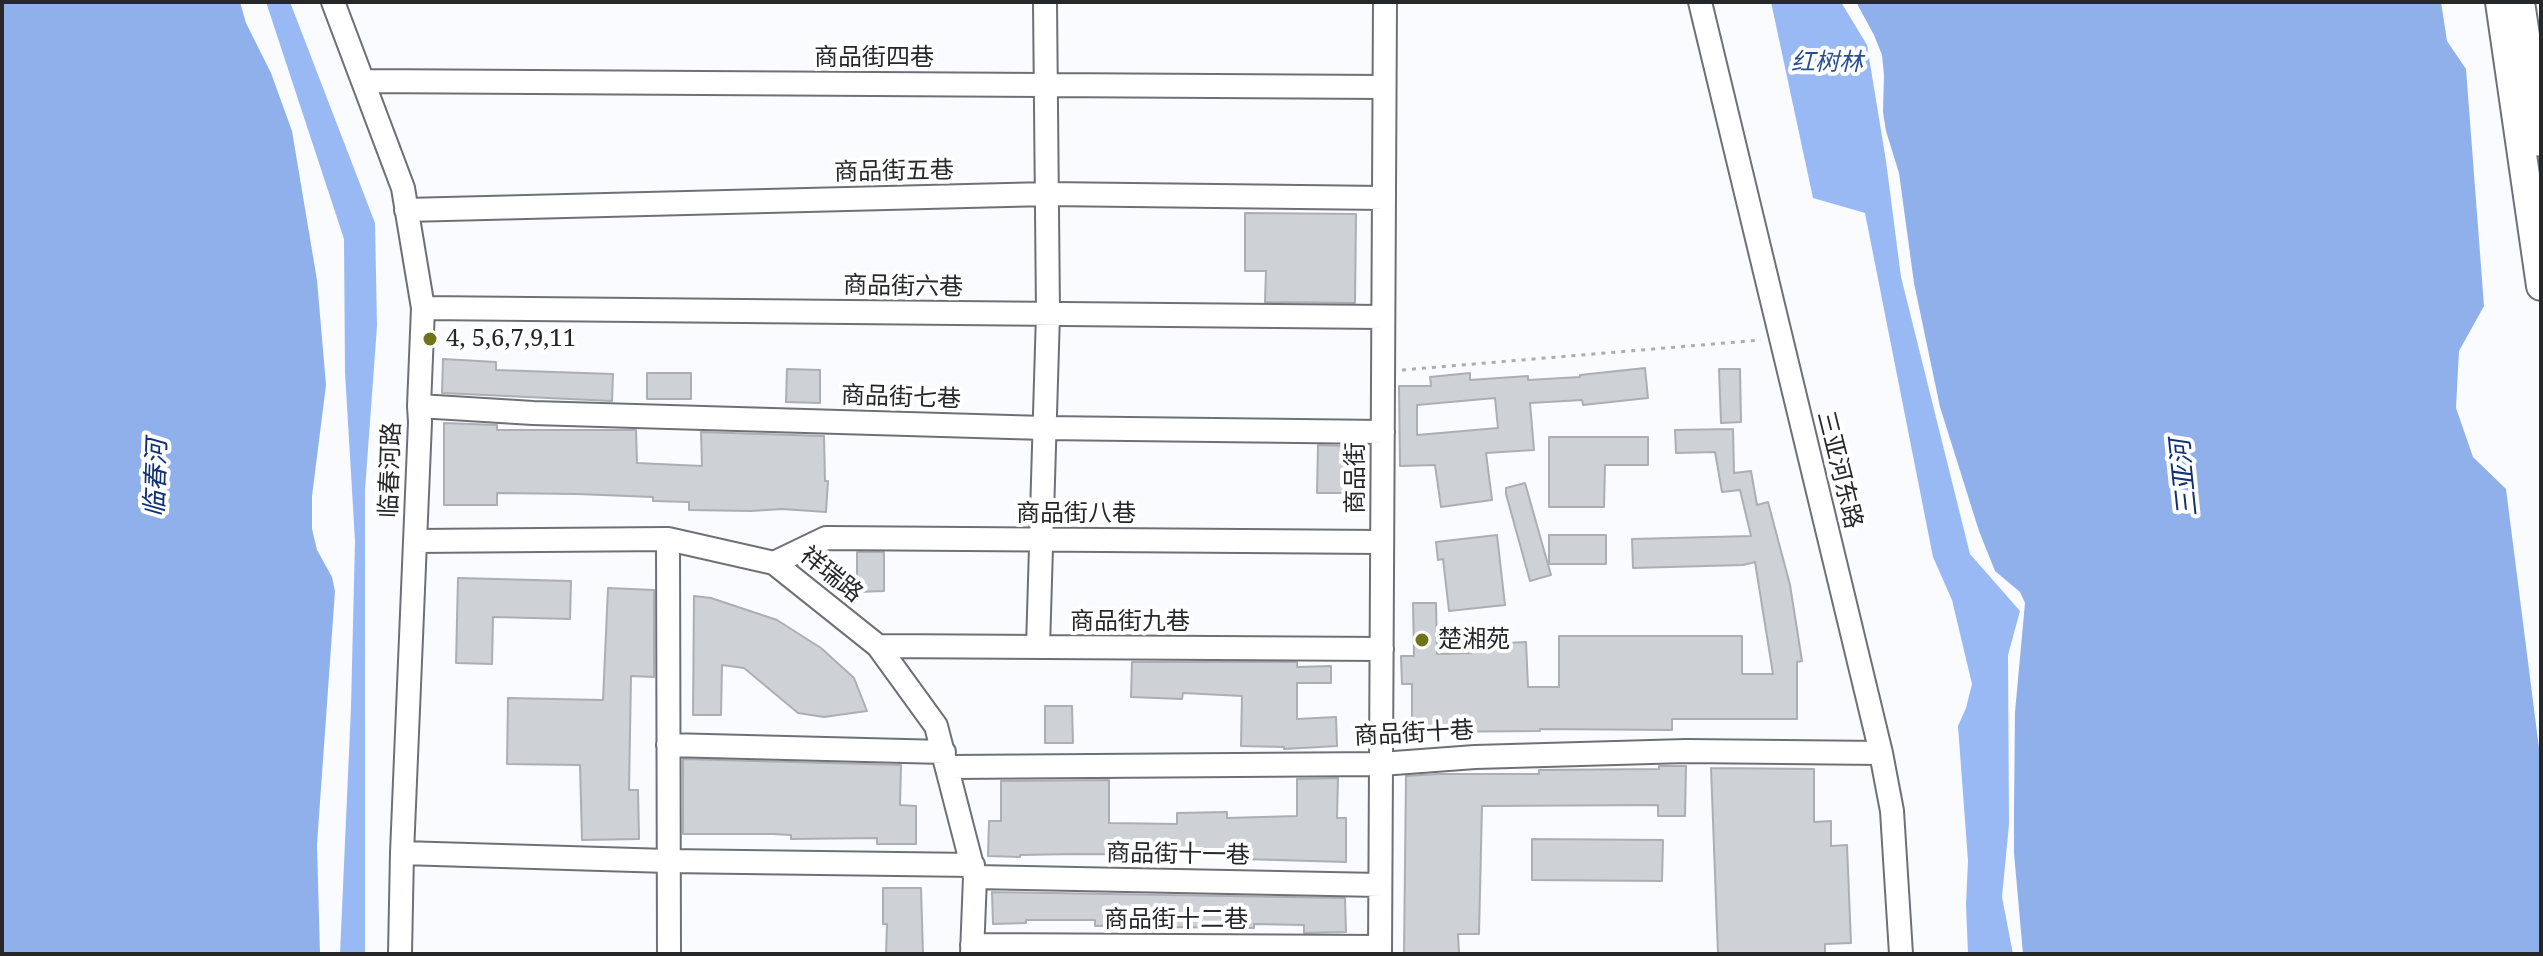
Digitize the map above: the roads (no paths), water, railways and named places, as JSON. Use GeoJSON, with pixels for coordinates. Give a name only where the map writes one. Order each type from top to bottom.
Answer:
{"type":"FeatureCollection","features":[{"type":"Feature","properties":{"kind":"main road"},"geometry":{"type":"LineString","coordinates":[[2500,2],[2541,286]]}},
{"type":"Feature","properties":{"kind":"main road"},"geometry":{"type":"LineString","coordinates":[[2520,2],[2541,142]]}},
{"type":"Feature","properties":{"kind":"street","name":"临春河路"},"geometry":{"type":"LineString","coordinates":[[333,2],[403,188],[423,308],[400,954]]}},
{"type":"Feature","properties":{"kind":"street"},"geometry":{"type":"LineString","coordinates":[[1038,647],[1048,314],[1045,2]]}},
{"type":"Feature","properties":{"kind":"street","name":"商品街"},"geometry":{"type":"LineString","coordinates":[[1380,950],[1385,2]]}},
{"type":"Feature","properties":{"kind":"street","name":"三亚河东路"},"geometry":{"type":"LineString","coordinates":[[1700,2],[1881,753],[1892,811],[1901,954]]}},
{"type":"Feature","properties":{"kind":"street","name":"商品街四巷"},"geometry":{"type":"LineString","coordinates":[[363,81],[1384,87]]}},
{"type":"Feature","properties":{"kind":"street","name":"商品街五巷"},"geometry":{"type":"LineString","coordinates":[[406,210],[1047,194],[1384,198]]}},
{"type":"Feature","properties":{"kind":"street","name":"商品街六巷"},"geometry":{"type":"LineString","coordinates":[[423,308],[1383,317]]}},
{"type":"Feature","properties":{"kind":"street","name":"商品街七巷"},"geometry":{"type":"LineString","coordinates":[[419,406],[533,413],[1044,428],[1383,432]]}},
{"type":"Feature","properties":{"kind":"street","name":"商品街八巷"},"geometry":{"type":"LineString","coordinates":[[774,563],[826,538],[1382,542]]}},
{"type":"Feature","properties":{"kind":"street"},"geometry":{"type":"LineString","coordinates":[[668,539],[669,954]]}},
{"type":"Feature","properties":{"kind":"street","name":"祥瑞路"},"geometry":{"type":"LineString","coordinates":[[415,541],[668,539],[774,563],[878,646],[936,726],[974,871],[972,950]]}},
{"type":"Feature","properties":{"kind":"street","name":"商品街九巷"},"geometry":{"type":"LineString","coordinates":[[878,646],[1382,649]]}},
{"type":"Feature","properties":{"kind":"street","name":"商品街十巷"},"geometry":{"type":"LineString","coordinates":[[668,745],[946,759],[1381,764],[1475,757],[1686,751],[1881,753]]}},
{"type":"Feature","properties":{"kind":"street","name":"商品街十一巷"},"geometry":{"type":"LineString","coordinates":[[402,853],[1380,885]]}},
{"type":"Feature","properties":{"kind":"street","name":"商品街十二巷"},"geometry":{"type":"LineString","coordinates":[[972,950],[1380,950]]}},
{"type":"Feature","properties":{"kind":"water","name":"临春河"},"geometry":{"type":"Polygon","coordinates":[[[2,2],[240,2],[292,131],[317,280],[326,385],[312,496],[312,529],[317,550],[332,577],[335,591],[317,844],[320,954],[2,954],[2,2]]]}},
{"type":"Feature","properties":{"kind":"water","name":"三亚河"},"geometry":{"type":"Polygon","coordinates":[[[1856,2],[2441,2],[2447,41],[2466,69],[2484,306],[2459,351],[2456,408],[2473,457],[2506,489],[2541,764],[2541,954],[2023,954],[2014,853],[2014,807],[2015,712],[2025,603],[2020,592],[1995,571],[1979,531],[1940,407],[1914,283],[1899,173],[1886,131],[1882,55],[1856,2]]]}},
{"type":"Feature","properties":{"kind":"place","name":"4, 5,6,7,9,11"},"geometry":{"type":"Point","coordinates":[430,339]}},
{"type":"Feature","properties":{"kind":"place","name":"楚湘苑"},"geometry":{"type":"Point","coordinates":[1422,640]}},
{"type":"Feature","properties":{"kind":"park label","name":"红树林"},"geometry":{"type":"Point","coordinates":[1827,63]}}]}
